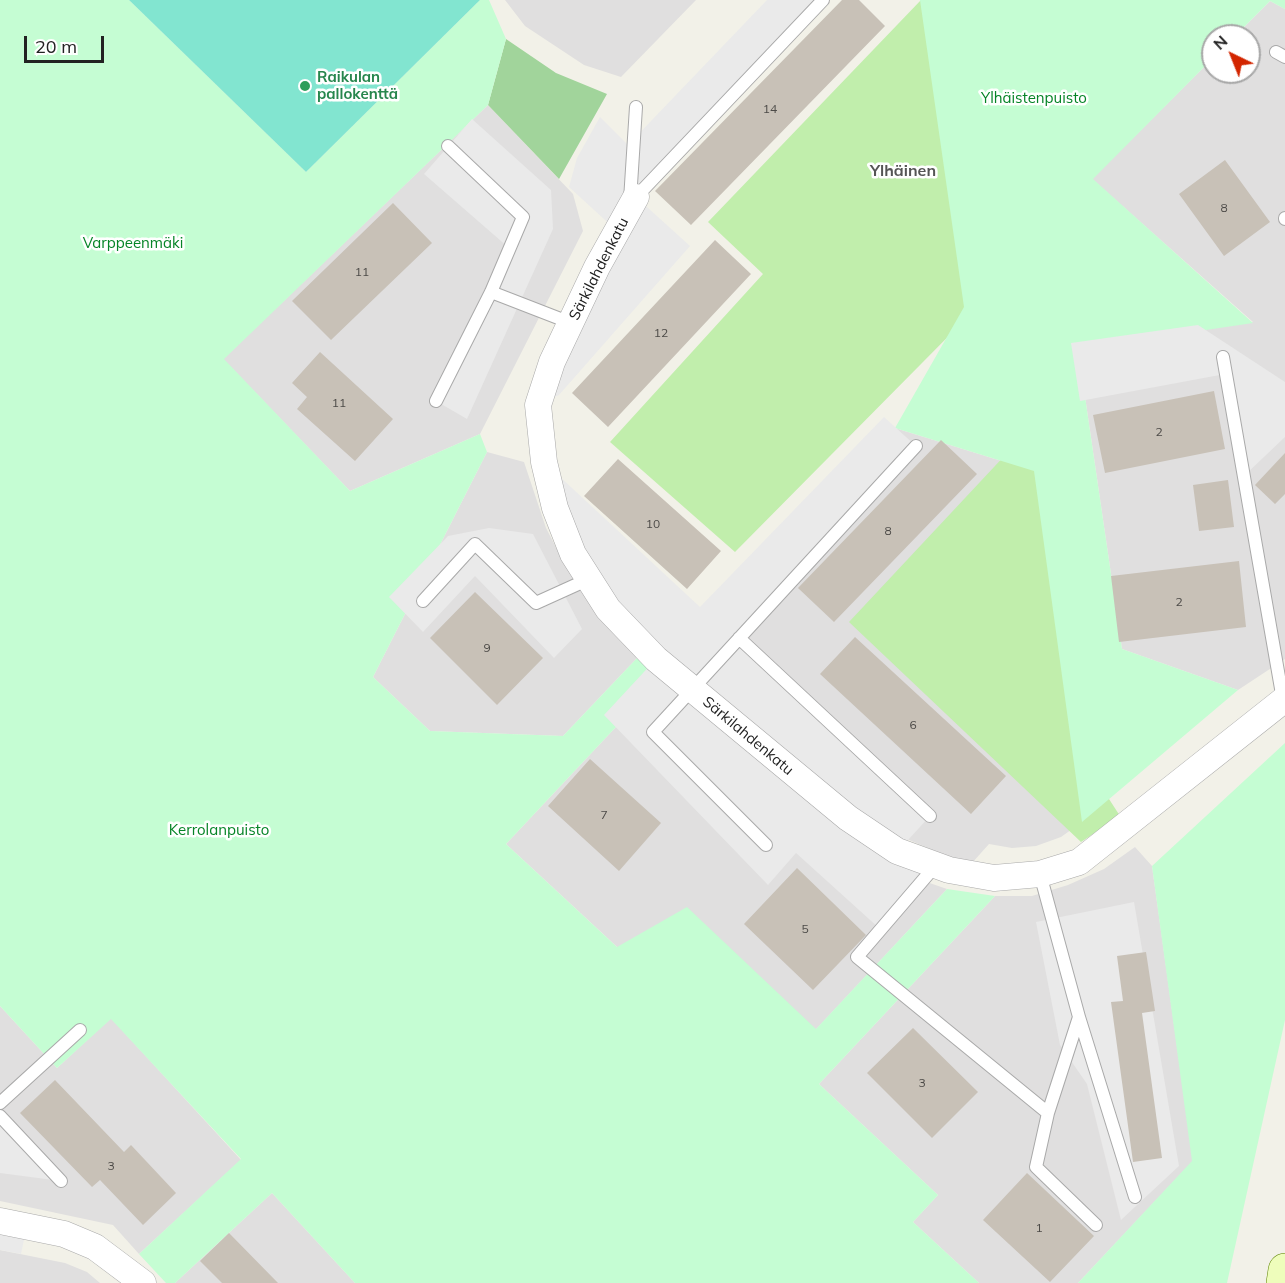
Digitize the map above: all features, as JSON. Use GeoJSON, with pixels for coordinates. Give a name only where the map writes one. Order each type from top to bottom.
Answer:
{"type":"FeatureCollection","features":[{"type":"Feature","properties":{"kind":"street","name":"Särkilahdenkatu"},"geometry":{"type":"LineString","coordinates":[[633,202],[552,362],[538,405],[544,462],[555,508],[573,554],[608,609],[656,659],[848,818],[897,851],[936,865],[994,878],[1040,874],[1079,862],[1284,699]]}},
{"type":"Feature","properties":{"kind":"street"},"geometry":{"type":"LineString","coordinates":[[0,1221],[64,1234],[95,1247],[142,1283]]}},
{"type":"Feature","properties":{"kind":"street"},"geometry":{"type":"LineString","coordinates":[[1282,1283],[1285,1270]]}},
{"type":"Feature","properties":{"kind":"lane"},"geometry":{"type":"LineString","coordinates":[[633,202],[823,0]]}},
{"type":"Feature","properties":{"kind":"lane"},"geometry":{"type":"LineString","coordinates":[[633,202],[636,107]]}},
{"type":"Feature","properties":{"kind":"lane"},"geometry":{"type":"LineString","coordinates":[[436,401],[491,292],[523,217],[448,146]]}},
{"type":"Feature","properties":{"kind":"lane"},"geometry":{"type":"LineString","coordinates":[[491,292],[571,323]]}},
{"type":"Feature","properties":{"kind":"lane"},"geometry":{"type":"LineString","coordinates":[[1223,357],[1284,699]]}},
{"type":"Feature","properties":{"kind":"lane"},"geometry":{"type":"LineString","coordinates":[[766,845],[653,732],[916,446]]}},
{"type":"Feature","properties":{"kind":"lane"},"geometry":{"type":"LineString","coordinates":[[423,601],[475,544],[536,603],[589,579]]}},
{"type":"Feature","properties":{"kind":"lane"},"geometry":{"type":"LineString","coordinates":[[740,638],[930,816]]}},
{"type":"Feature","properties":{"kind":"lane"},"geometry":{"type":"LineString","coordinates":[[936,865],[857,957],[1048,1113]]}},
{"type":"Feature","properties":{"kind":"lane"},"geometry":{"type":"LineString","coordinates":[[1040,874],[1079,1017],[1135,1197]]}},
{"type":"Feature","properties":{"kind":"lane"},"geometry":{"type":"LineString","coordinates":[[1079,1017],[1048,1113],[1036,1167],[1096,1225]]}},
{"type":"Feature","properties":{"kind":"lane"},"geometry":{"type":"LineString","coordinates":[[0,1103],[80,1030]]}},
{"type":"Feature","properties":{"kind":"lane"},"geometry":{"type":"LineString","coordinates":[[0,1116],[61,1181]]}},
{"type":"Feature","properties":{"kind":"shaded area","name":"Raikulan pallokenttä"},"geometry":{"type":"Polygon","coordinates":[[[129,0],[480,0],[306,172],[129,0]]]}},
{"type":"Feature","properties":{"kind":"shaded area"},"geometry":{"type":"Polygon","coordinates":[[[505,0],[696,0],[621,77],[584,65],[525,26],[505,0]]]}},
{"type":"Feature","properties":{"kind":"shaded area"},"geometry":{"type":"Polygon","coordinates":[[[767,0],[823,0],[636,197],[690,246],[559,395],[538,405],[617,231],[569,187],[577,158],[600,117],[628,145],[767,0]]]}},
{"type":"Feature","properties":{"kind":"shaded area"},"geometry":{"type":"Polygon","coordinates":[[[1270,1],[1285,9],[1285,659],[1238,690],[1122,649],[1078,349],[1253,322],[1092,179],[1201,70],[1201,84],[1261,84],[1261,24],[1247,24],[1270,1]]]}},
{"type":"Feature","properties":{"kind":"shaded area"},"geometry":{"type":"Polygon","coordinates":[[[488,105],[573,194],[583,231],[480,434],[350,491],[223,359],[488,105]]]}},
{"type":"Feature","properties":{"kind":"shaded area"},"geometry":{"type":"Polygon","coordinates":[[[472,119],[551,190],[553,229],[467,419],[436,401],[509,248],[424,174],[472,119]]]}},
{"type":"Feature","properties":{"kind":"shaded area"},"geometry":{"type":"Polygon","coordinates":[[[1198,325],[1285,382],[1285,437],[1244,476],[1225,374],[1080,401],[1071,343],[1198,325]]]}},
{"type":"Feature","properties":{"kind":"shaded area"},"geometry":{"type":"Polygon","coordinates":[[[884,417],[916,446],[740,638],[930,816],[898,851],[936,865],[880,929],[796,853],[768,885],[604,715],[656,659],[608,609],[544,462],[700,607],[884,417]]]}},
{"type":"Feature","properties":{"kind":"shaded area"},"geometry":{"type":"Polygon","coordinates":[[[895,428],[1034,471],[1082,822],[1061,837],[1036,846],[1012,848],[989,844],[972,863],[944,855],[886,830],[683,655],[895,428]]]}},
{"type":"Feature","properties":{"kind":"shaded area"},"geometry":{"type":"Polygon","coordinates":[[[487,452],[524,462],[546,528],[563,561],[602,620],[638,657],[563,736],[430,731],[373,677],[487,452]]]}},
{"type":"Feature","properties":{"kind":"shaded area"},"geometry":{"type":"Polygon","coordinates":[[[489,528],[533,534],[582,629],[554,658],[475,576],[423,632],[389,597],[448,536],[489,528]]]}},
{"type":"Feature","properties":{"kind":"shaded area"},"geometry":{"type":"Polygon","coordinates":[[[661,679],[918,879],[947,889],[765,1084],[506,844],[661,679]]]}},
{"type":"Feature","properties":{"kind":"shaded area"},"geometry":{"type":"Polygon","coordinates":[[[1135,847],[1152,866],[1193,1161],[1078,1283],[979,1283],[913,1222],[938,1195],[819,1084],[995,896],[1032,896],[1068,885],[1104,869],[1135,847]]]}},
{"type":"Feature","properties":{"kind":"shaded area"},"geometry":{"type":"Polygon","coordinates":[[[1134,902],[1179,1166],[1121,1220],[1087,1084],[1060,1045],[1036,922],[1134,902]]]}},
{"type":"Feature","properties":{"kind":"shaded area"},"geometry":{"type":"Polygon","coordinates":[[[0,1006],[57,1068],[111,1018],[241,1160],[139,1254],[113,1225],[0,1201],[0,1006]]]}},
{"type":"Feature","properties":{"kind":"shaded area"},"geometry":{"type":"Polygon","coordinates":[[[0,1116],[61,1181],[0,1173],[0,1116]]]}},
{"type":"Feature","properties":{"kind":"shaded area"},"geometry":{"type":"Polygon","coordinates":[[[272,1193],[355,1283],[175,1283],[272,1193]]]}},
{"type":"Feature","properties":{"kind":"shaded area"},"geometry":{"type":"Polygon","coordinates":[[[0,1221],[27,1225],[21,1254],[0,1250],[0,1221]]]}},
{"type":"Feature","properties":{"kind":"shaded area"},"geometry":{"type":"Polygon","coordinates":[[[0,1250],[65,1263],[87,1272],[100,1283],[0,1283],[0,1250]]]}},
{"type":"Feature","properties":{"kind":"green space","name":"Kerrolanpuisto"},"geometry":{"type":"Polygon","coordinates":[[[0,0],[129,0],[306,172],[480,0],[489,0],[506,39],[488,105],[224,359],[350,491],[480,434],[487,452],[373,677],[430,731],[563,736],[638,657],[661,679],[506,844],[617,947],[687,907],[816,1029],[947,889],[995,896],[819,1084],[938,1195],[913,1222],[979,1283],[355,1283],[272,1193],[175,1283],[166,1283],[139,1254],[241,1159],[111,1019],[57,1068],[0,1006],[0,0]]]}},
{"type":"Feature","properties":{"kind":"green space","name":"Ylhäistenpuisto"},"geometry":{"type":"Polygon","coordinates":[[[920,0],[1285,0],[1285,9],[1270,1],[1247,24],[1201,24],[1201,70],[1093,179],[1253,323],[1078,349],[1122,649],[1238,690],[1082,822],[1034,471],[895,428],[964,307],[920,0]]]}},
{"type":"Feature","properties":{"kind":"green space"},"geometry":{"type":"Polygon","coordinates":[[[921,0],[1014,270],[735,552],[610,442],[763,274],[708,222],[921,0]]]}},
{"type":"Feature","properties":{"kind":"green space"},"geometry":{"type":"Polygon","coordinates":[[[506,39],[556,73],[607,94],[559,179],[488,105],[506,39]]]}},
{"type":"Feature","properties":{"kind":"green space"},"geometry":{"type":"Polygon","coordinates":[[[1009,451],[1068,492],[1109,799],[1120,816],[1081,842],[849,622],[1009,451]]]}},
{"type":"Feature","properties":{"kind":"green space"},"geometry":{"type":"Polygon","coordinates":[[[1285,743],[1285,1020],[1227,1283],[1078,1283],[1192,1161],[1152,866],[1285,743]]]}},
{"type":"Feature","properties":{"kind":"building"},"geometry":{"type":"Polygon","coordinates":[[[842,0],[859,0],[885,26],[691,225],[655,191],[842,0]]]}},
{"type":"Feature","properties":{"kind":"building"},"geometry":{"type":"Polygon","coordinates":[[[1225,160],[1270,222],[1224,256],[1179,194],[1225,160]]]}},
{"type":"Feature","properties":{"kind":"building"},"geometry":{"type":"Polygon","coordinates":[[[393,203],[432,243],[331,340],[292,301],[393,203]]]}},
{"type":"Feature","properties":{"kind":"building"},"geometry":{"type":"Polygon","coordinates":[[[715,240],[751,274],[608,427],[572,393],[715,240]]]}},
{"type":"Feature","properties":{"kind":"building"},"geometry":{"type":"Polygon","coordinates":[[[320,352],[393,419],[355,461],[297,409],[307,397],[292,383],[320,352]]]}},
{"type":"Feature","properties":{"kind":"building"},"geometry":{"type":"Polygon","coordinates":[[[1214,391],[1225,449],[1105,473],[1093,415],[1214,391]]]}},
{"type":"Feature","properties":{"kind":"building"},"geometry":{"type":"Polygon","coordinates":[[[941,440],[977,474],[834,622],[798,588],[941,440]]]}},
{"type":"Feature","properties":{"kind":"building"},"geometry":{"type":"Polygon","coordinates":[[[1285,453],[1285,494],[1275,504],[1255,485],[1285,453]]]}},
{"type":"Feature","properties":{"kind":"building"},"geometry":{"type":"Polygon","coordinates":[[[618,459],[721,551],[687,589],[584,496],[618,459]]]}},
{"type":"Feature","properties":{"kind":"building"},"geometry":{"type":"Polygon","coordinates":[[[1228,480],[1234,527],[1199,531],[1193,485],[1228,480]]]}},
{"type":"Feature","properties":{"kind":"building"},"geometry":{"type":"Polygon","coordinates":[[[1239,561],[1246,627],[1119,642],[1111,576],[1239,561]]]}},
{"type":"Feature","properties":{"kind":"building"},"geometry":{"type":"Polygon","coordinates":[[[475,592],[543,658],[497,705],[430,638],[475,592]]]}},
{"type":"Feature","properties":{"kind":"building"},"geometry":{"type":"Polygon","coordinates":[[[855,637],[1006,776],[971,814],[820,674],[855,637]]]}},
{"type":"Feature","properties":{"kind":"building"},"geometry":{"type":"Polygon","coordinates":[[[590,759],[661,823],[619,871],[548,806],[590,759]]]}},
{"type":"Feature","properties":{"kind":"building"},"geometry":{"type":"Polygon","coordinates":[[[797,868],[866,935],[813,990],[744,924],[797,868]]]}},
{"type":"Feature","properties":{"kind":"building"},"geometry":{"type":"Polygon","coordinates":[[[1146,952],[1155,1011],[1142,1013],[1162,1158],[1133,1162],[1111,1002],[1123,1001],[1117,956],[1146,952]]]}},
{"type":"Feature","properties":{"kind":"building"},"geometry":{"type":"Polygon","coordinates":[[[913,1028],[978,1092],[932,1138],[867,1073],[913,1028]]]}},
{"type":"Feature","properties":{"kind":"building"},"geometry":{"type":"Polygon","coordinates":[[[55,1080],[124,1152],[131,1145],[176,1193],[143,1225],[100,1180],[92,1187],[20,1113],[55,1080]]]}},
{"type":"Feature","properties":{"kind":"building"},"geometry":{"type":"Polygon","coordinates":[[[1027,1173],[1094,1236],[1050,1282],[983,1220],[1027,1173]]]}},
{"type":"Feature","properties":{"kind":"building"},"geometry":{"type":"Polygon","coordinates":[[[229,1233],[278,1283],[222,1283],[200,1261],[229,1233]]]}},
{"type":"Feature","properties":{"kind":"place","name":"Raikulan pallokenttä"},"geometry":{"type":"Point","coordinates":[305,86]}},
{"type":"Feature","properties":{"kind":"district","name":"Ylhäinen"},"geometry":{"type":"Point","coordinates":[903,171]}},
{"type":"Feature","properties":{"kind":"park label","name":"Varppeenmäki"},"geometry":{"type":"Point","coordinates":[133,243]}}]}
